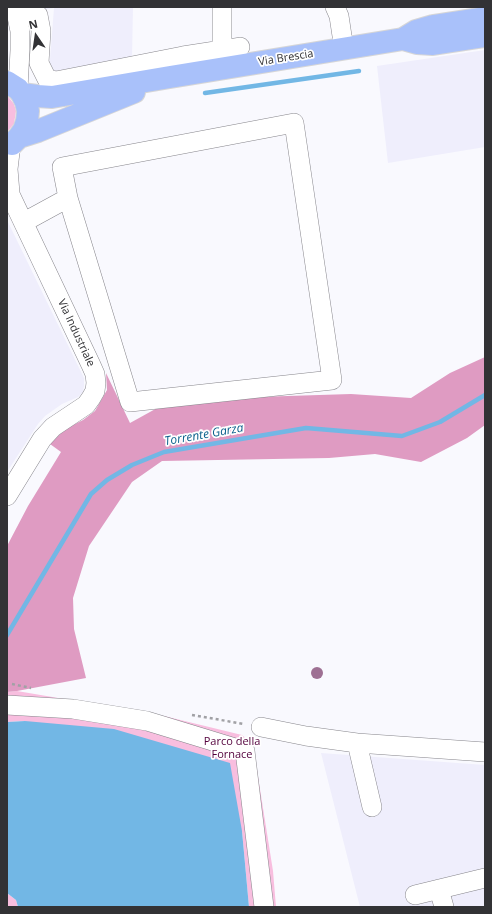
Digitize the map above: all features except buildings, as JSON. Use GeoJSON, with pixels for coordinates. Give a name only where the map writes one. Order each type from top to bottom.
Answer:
{"type":"FeatureCollection","features":[{"type":"Feature","properties":{"kind":"main road","name":"Via Brescia"},"geometry":{"type":"LineString","coordinates":[[16,88],[36,96],[52,97],[402,39],[416,31],[433,26],[485,20]]}},
{"type":"Feature","properties":{"kind":"main road","name":"Via Brescia"},"geometry":{"type":"LineString","coordinates":[[12,143],[170,77]]}},
{"type":"Feature","properties":{"kind":"main road"},"geometry":{"type":"LineString","coordinates":[[12,143],[24,130],[28,116],[26,102],[16,88]]}},
{"type":"Feature","properties":{"kind":"street"},"geometry":{"type":"LineString","coordinates":[[222,7],[222,50]]}},
{"type":"Feature","properties":{"kind":"street"},"geometry":{"type":"LineString","coordinates":[[335,7],[348,48]]}},
{"type":"Feature","properties":{"kind":"street"},"geometry":{"type":"LineString","coordinates":[[347,7],[348,48]]}},
{"type":"Feature","properties":{"kind":"street"},"geometry":{"type":"LineString","coordinates":[[17,19],[38,15],[41,31],[39,63],[47,79],[56,81],[183,56],[240,47]]}},
{"type":"Feature","properties":{"kind":"street"},"geometry":{"type":"LineString","coordinates":[[7,62],[13,51],[17,19]]}},
{"type":"Feature","properties":{"kind":"street"},"geometry":{"type":"LineString","coordinates":[[16,88],[21,61],[17,19]]}},
{"type":"Feature","properties":{"kind":"street"},"geometry":{"type":"LineString","coordinates":[[294,123],[332,380],[130,402],[68,198],[62,167],[294,123]]}},
{"type":"Feature","properties":{"kind":"street","name":"Via Industriale"},"geometry":{"type":"LineString","coordinates":[[7,496],[42,439],[53,427],[86,405],[95,391],[96,383],[95,374],[91,365],[8,191],[8,169],[12,143]]}},
{"type":"Feature","properties":{"kind":"street"},"geometry":{"type":"LineString","coordinates":[[24,222],[68,198]]}},
{"type":"Feature","properties":{"kind":"street"},"geometry":{"type":"LineString","coordinates":[[7,705],[73,709],[148,721],[245,751],[264,907]]}},
{"type":"Feature","properties":{"kind":"street"},"geometry":{"type":"LineString","coordinates":[[261,727],[306,736],[357,743],[485,752]]}},
{"type":"Feature","properties":{"kind":"street"},"geometry":{"type":"LineString","coordinates":[[357,743],[355,773],[372,807]]}},
{"type":"Feature","properties":{"kind":"street"},"geometry":{"type":"LineString","coordinates":[[415,895],[442,898],[485,878]]}},
{"type":"Feature","properties":{"kind":"shaded area"},"geometry":{"type":"Polygon","coordinates":[[[34,7],[133,7],[132,58],[49,72],[54,8],[35,11],[34,7]]]}},
{"type":"Feature","properties":{"kind":"shaded area"},"geometry":{"type":"Polygon","coordinates":[[[485,50],[485,147],[388,163],[377,66],[485,50]]]}},
{"type":"Feature","properties":{"kind":"shaded area"},"geometry":{"type":"Polygon","coordinates":[[[7,220],[84,378],[84,386],[83,392],[78,397],[62,404],[45,416],[38,424],[7,472],[7,220]]]}},
{"type":"Feature","properties":{"kind":"shaded area"},"geometry":{"type":"Polygon","coordinates":[[[485,357],[485,425],[467,438],[421,462],[375,454],[329,458],[162,461],[132,482],[89,546],[73,598],[74,629],[86,678],[7,692],[7,546],[28,506],[61,452],[50,444],[65,429],[83,420],[95,411],[107,390],[106,373],[130,423],[159,407],[256,397],[351,394],[411,398],[450,373],[485,357]]]}},
{"type":"Feature","properties":{"kind":"shaded area"},"geometry":{"type":"Polygon","coordinates":[[[321,753],[485,765],[485,907],[360,907],[321,753]]]}},
{"type":"Feature","properties":{"kind":"green space"},"geometry":{"type":"Polygon","coordinates":[[[7,95],[14,104],[16,111],[14,124],[7,132],[7,95]]]}},
{"type":"Feature","properties":{"kind":"green space","name":"Parco della Fornace"},"geometry":{"type":"Polygon","coordinates":[[[17,691],[164,716],[242,735],[253,745],[273,871],[276,907],[249,907],[242,831],[25,721],[7,722],[7,692],[17,691]]]}},
{"type":"Feature","properties":{"kind":"green space"},"geometry":{"type":"Polygon","coordinates":[[[7,893],[16,900],[18,907],[7,907],[7,893]]]}},
{"type":"Feature","properties":{"kind":"water"},"geometry":{"type":"Polygon","coordinates":[[[25,721],[114,729],[230,763],[242,831],[249,907],[18,907],[16,900],[7,893],[7,722],[25,721]]]}},
{"type":"Feature","properties":{"kind":"waterway"},"geometry":{"type":"LineString","coordinates":[[205,93],[359,71]]}},
{"type":"Feature","properties":{"kind":"waterway","name":"Torrente Garza"},"geometry":{"type":"LineString","coordinates":[[7,635],[91,494],[107,480],[132,465],[164,452],[306,428],[402,436],[440,422],[485,395]]}}]}
